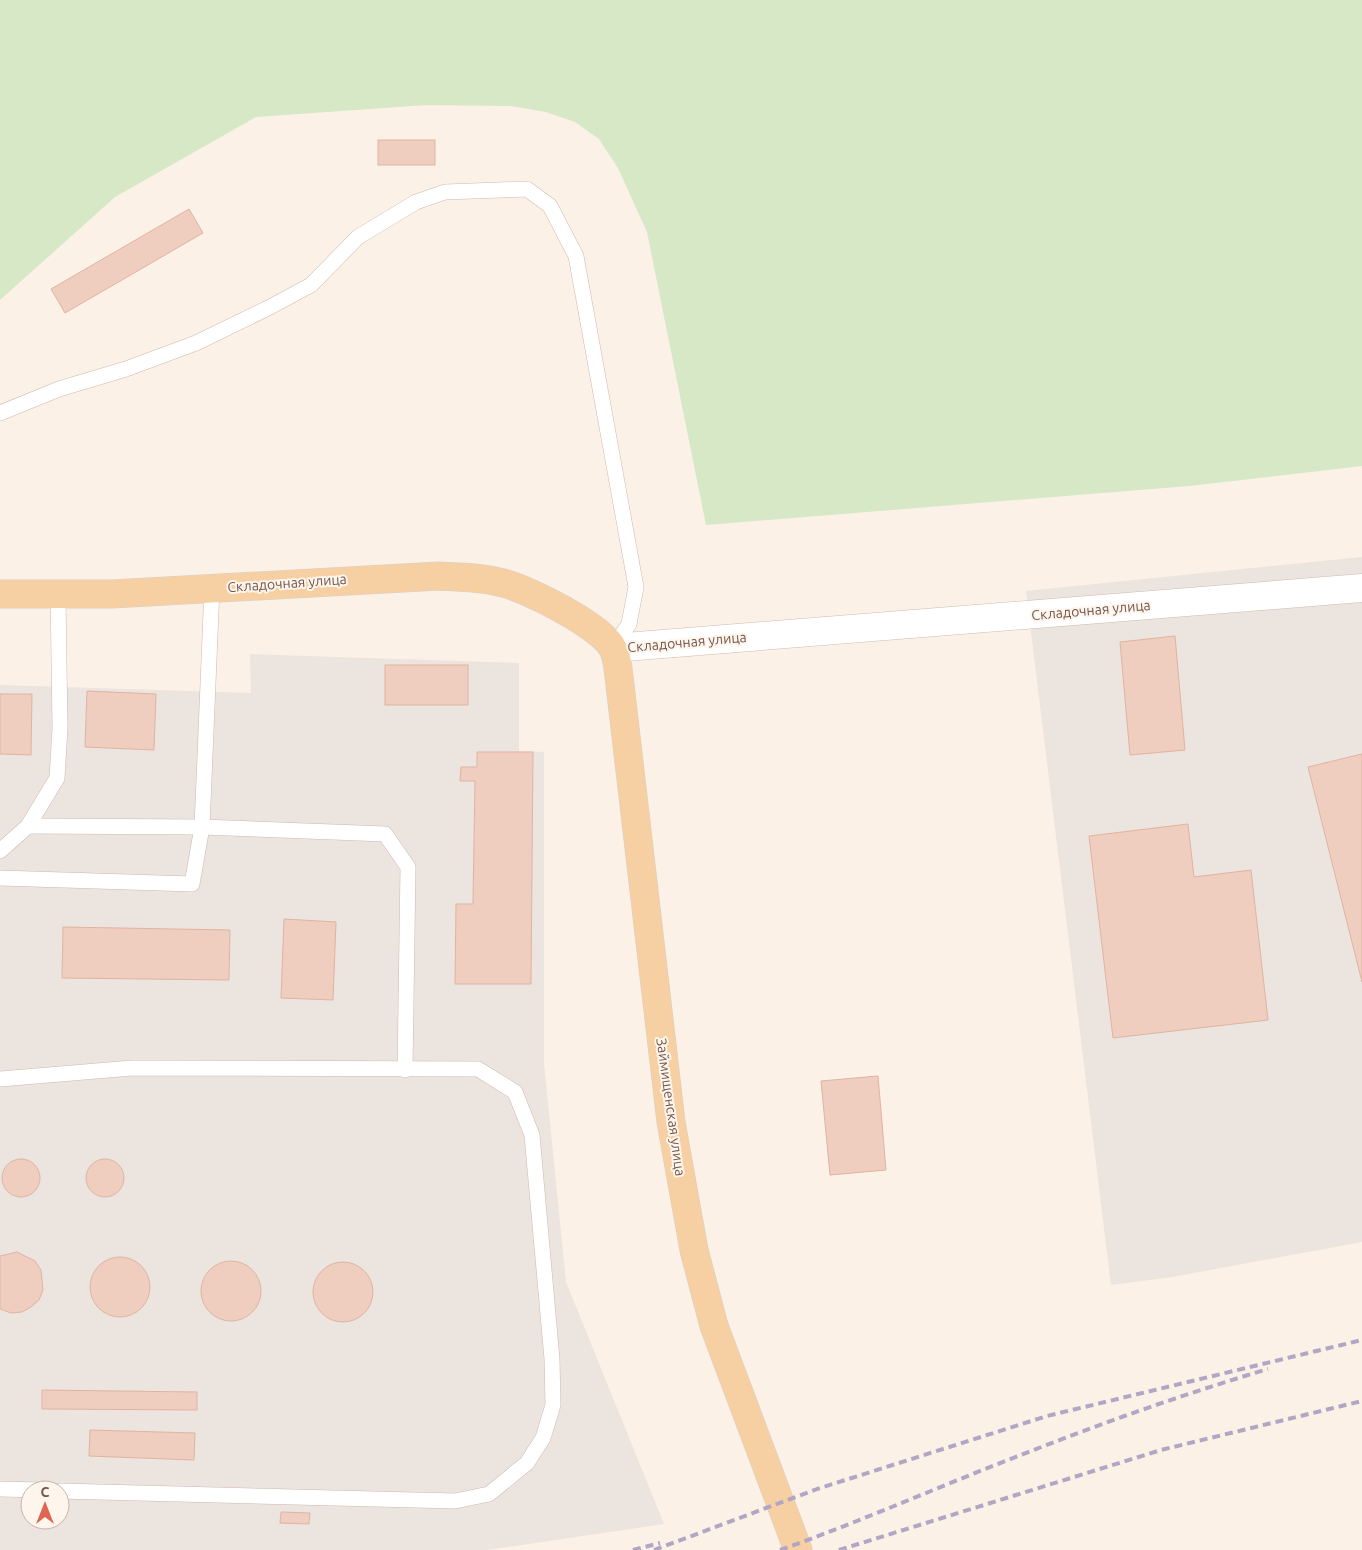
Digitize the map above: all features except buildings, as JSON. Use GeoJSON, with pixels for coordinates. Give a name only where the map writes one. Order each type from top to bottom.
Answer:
{"type":"FeatureCollection","features":[{"type":"Feature","properties":{"kind":"main road","name":"Складочная улица"},"geometry":{"type":"LineString","coordinates":[[0,594],[112,594],[439,576],[478,578],[504,583],[547,602],[595,630],[613,648],[1362,588]]}},
{"type":"Feature","properties":{"kind":"main road","name":"Займищенская улица"},"geometry":{"type":"LineString","coordinates":[[613,648],[619,678],[671,1122],[694,1250],[714,1326],[798,1550]]}},
{"type":"Feature","properties":{"kind":"lane"},"geometry":{"type":"LineString","coordinates":[[0,413],[59,390],[126,369],[196,343],[270,306],[311,285],[358,237],[416,202],[445,192],[527,189],[550,206],[576,256],[636,587],[629,624],[613,648]]}},
{"type":"Feature","properties":{"kind":"lane"},"geometry":{"type":"LineString","coordinates":[[0,878],[192,884],[202,827],[212,588]]}},
{"type":"Feature","properties":{"kind":"lane"},"geometry":{"type":"LineString","coordinates":[[0,851],[28,826],[57,778],[60,728],[58,594]]}},
{"type":"Feature","properties":{"kind":"lane"},"geometry":{"type":"LineString","coordinates":[[28,826],[202,827],[385,834],[408,867],[405,1070]]}},
{"type":"Feature","properties":{"kind":"lane"},"geometry":{"type":"LineString","coordinates":[[0,1079],[132,1068],[478,1069],[515,1092],[532,1136],[552,1359],[553,1405],[543,1438],[528,1463],[489,1494],[456,1502],[70,1491]]}},
{"type":"Feature","properties":{"kind":"lane"},"geometry":{"type":"LineString","coordinates":[[0,1489],[20,1490]]}},
{"type":"Feature","properties":{"kind":"shaded area"},"geometry":{"type":"Polygon","coordinates":[[[1362,557],[1362,1242],[1172,1277],[1111,1285],[1026,591],[1362,557]]]}},
{"type":"Feature","properties":{"kind":"shaded area"},"geometry":{"type":"Polygon","coordinates":[[[250,654],[519,663],[519,751],[544,752],[544,1064],[566,1282],[664,1524],[487,1550],[0,1550],[0,685],[251,693],[250,654]]]}},
{"type":"Feature","properties":{"kind":"green space"},"geometry":{"type":"Polygon","coordinates":[[[0,0],[1362,0],[1362,466],[1189,486],[706,525],[647,232],[618,168],[599,139],[575,122],[546,112],[511,106],[427,105],[256,117],[115,197],[0,300],[0,0]]]}},
{"type":"Feature","properties":{"kind":"railway"},"geometry":{"type":"LineString","coordinates":[[654,1550],[817,1489],[1047,1416],[1362,1340]]}},
{"type":"Feature","properties":{"kind":"railway"},"geometry":{"type":"LineString","coordinates":[[780,1550],[1082,1432],[1174,1399],[1268,1369]]}},
{"type":"Feature","properties":{"kind":"railway"},"geometry":{"type":"LineString","coordinates":[[839,1550],[1161,1450],[1362,1401]]}},
{"type":"Feature","properties":{"kind":"railway"},"geometry":{"type":"LineString","coordinates":[[633,1550],[660,1543]]}}]}
